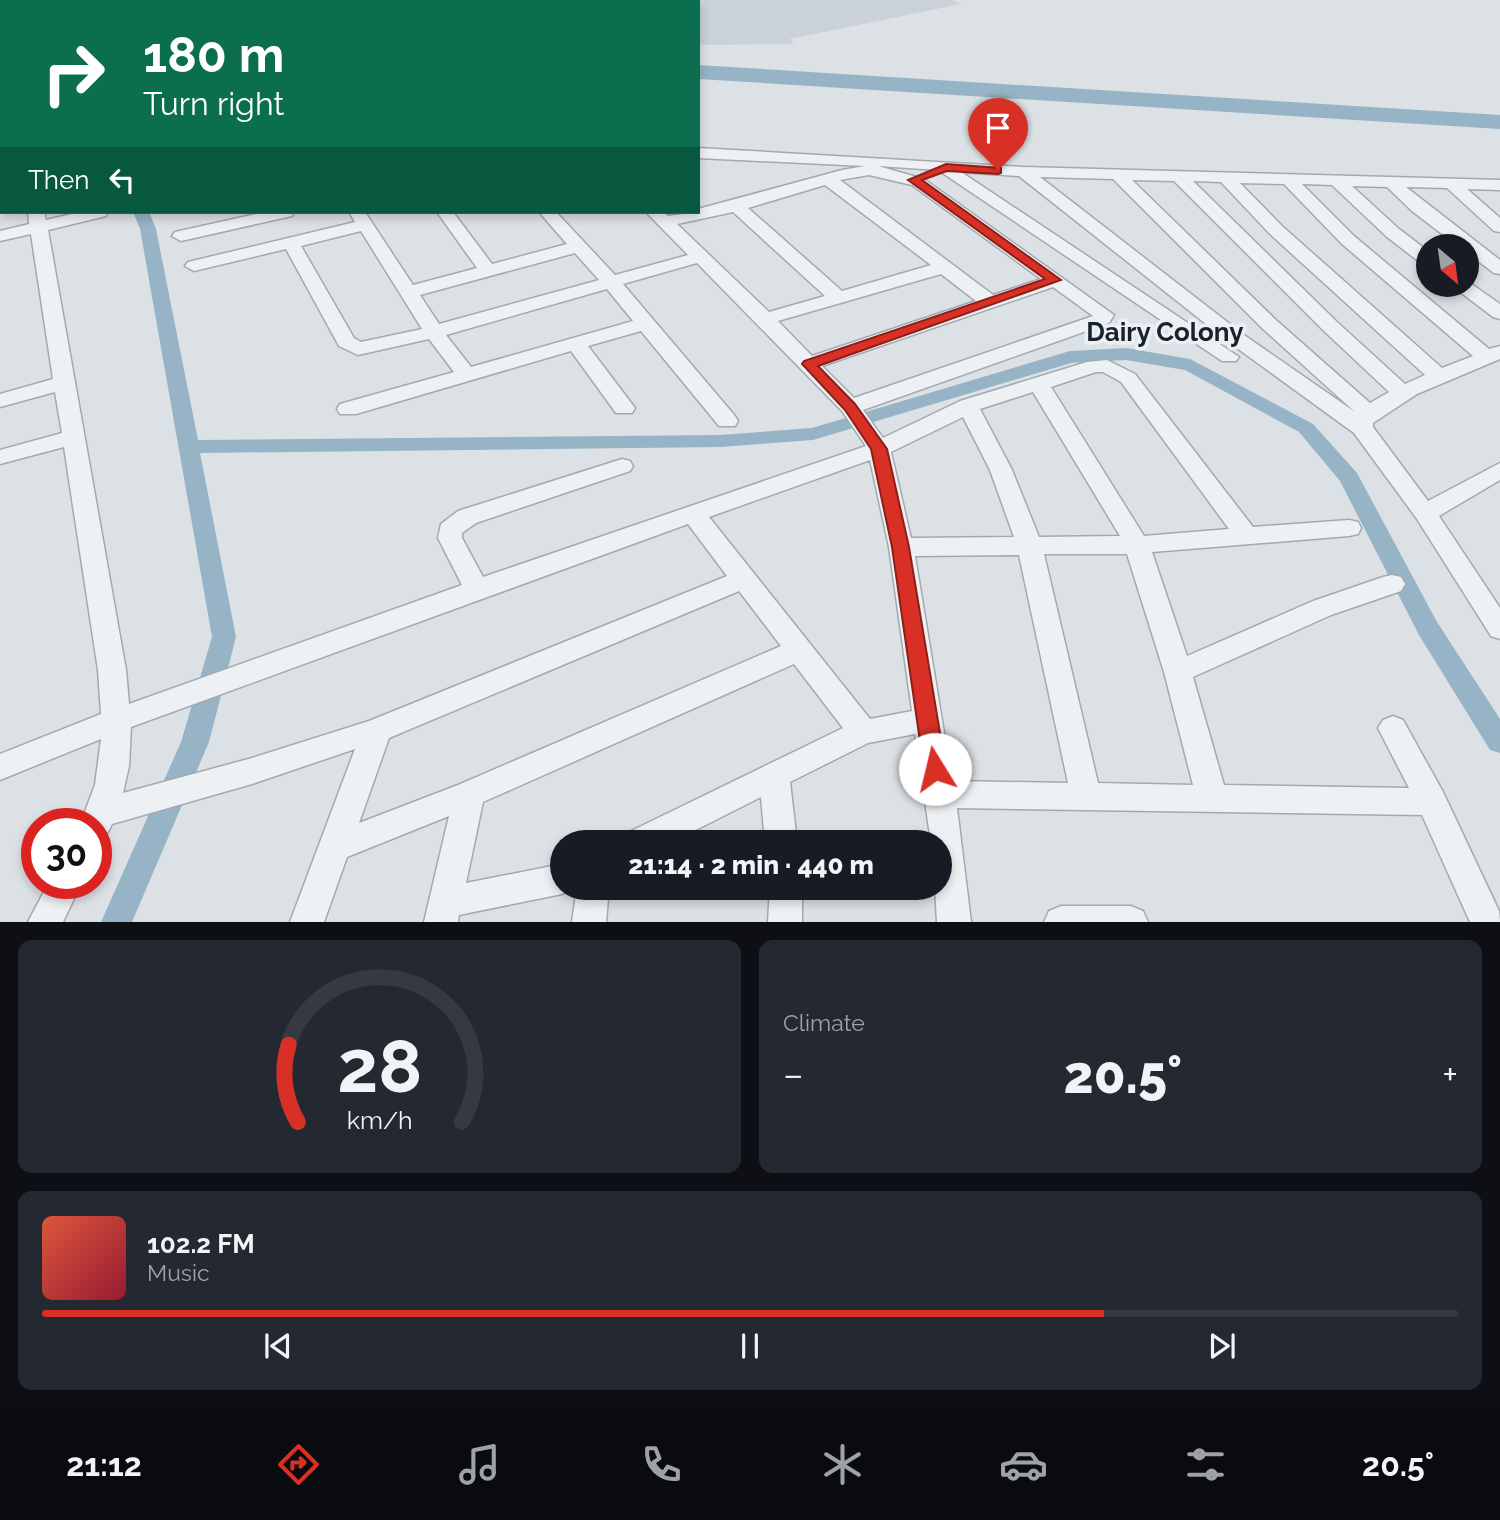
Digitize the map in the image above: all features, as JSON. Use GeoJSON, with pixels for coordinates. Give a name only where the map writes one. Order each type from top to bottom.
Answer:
{"type":"FeatureCollection","features":[{"type":"Feature","properties":{"kind":"street"},"geometry":{"type":"LineString","coordinates":[[700,153],[1023,172],[1500,186]]}},
{"type":"Feature","properties":{"kind":"street"},"geometry":{"type":"LineString","coordinates":[[914,180],[946,167]]}},
{"type":"Feature","properties":{"kind":"street"},"geometry":{"type":"LineString","coordinates":[[946,167],[986,197],[1229,357]]}},
{"type":"Feature","properties":{"kind":"street"},"geometry":{"type":"LineString","coordinates":[[700,211],[736,206],[869,170],[914,180],[1101,312],[1102,319],[850,407]]}},
{"type":"Feature","properties":{"kind":"street"},"geometry":{"type":"LineString","coordinates":[[1023,172],[1237,339],[1365,421]]}},
{"type":"Feature","properties":{"kind":"street"},"geometry":{"type":"LineString","coordinates":[[1118,175],[1365,421],[1500,629]]}},
{"type":"Feature","properties":{"kind":"street"},"geometry":{"type":"LineString","coordinates":[[1180,178],[1330,326],[1404,394]]}},
{"type":"Feature","properties":{"kind":"street"},"geometry":{"type":"LineString","coordinates":[[1226,178],[1276,230],[1440,377]]}},
{"type":"Feature","properties":{"kind":"street"},"geometry":{"type":"LineString","coordinates":[[828,179],[989,301]]}},
{"type":"Feature","properties":{"kind":"street"},"geometry":{"type":"LineString","coordinates":[[1289,179],[1348,240],[1493,355],[1404,394],[1365,421]]}},
{"type":"Feature","properties":{"kind":"street"},"geometry":{"type":"LineString","coordinates":[[1336,180],[1416,251]]}},
{"type":"Feature","properties":{"kind":"street"},"geometry":{"type":"LineString","coordinates":[[1390,181],[1500,269]]}},
{"type":"Feature","properties":{"kind":"street"},"geometry":{"type":"LineString","coordinates":[[1452,184],[1500,227]]}},
{"type":"Feature","properties":{"kind":"street"},"geometry":{"type":"LineString","coordinates":[[736,206],[840,299]]}},
{"type":"Feature","properties":{"kind":"street"},"geometry":{"type":"LineString","coordinates":[[0,236],[37,219],[82,214]]}},
{"type":"Feature","properties":{"kind":"street"},"geometry":{"type":"LineString","coordinates":[[181,236],[277,214]]}},
{"type":"Feature","properties":{"kind":"street"},"geometry":{"type":"LineString","coordinates":[[446,214],[488,271]]}},
{"type":"Feature","properties":{"kind":"street"},"geometry":{"type":"LineString","coordinates":[[549,214],[646,323],[727,421]]}},
{"type":"Feature","properties":{"kind":"street"},"geometry":{"type":"LineString","coordinates":[[659,217],[680,214]]}},
{"type":"Feature","properties":{"kind":"street"},"geometry":{"type":"LineString","coordinates":[[659,217],[809,364],[850,407],[872,440],[901,547],[948,850],[954,922]]}},
{"type":"Feature","properties":{"kind":"street"},"geometry":{"type":"LineString","coordinates":[[194,266],[291,243],[361,218],[434,332],[466,374]]}},
{"type":"Feature","properties":{"kind":"street"},"geometry":{"type":"LineString","coordinates":[[37,219],[112,670],[117,755],[101,808]]}},
{"type":"Feature","properties":{"kind":"street"},"geometry":{"type":"LineString","coordinates":[[291,243],[346,342],[352,348],[368,348],[434,332],[612,284],[700,257]]}},
{"type":"Feature","properties":{"kind":"street"},"geometry":{"type":"LineString","coordinates":[[409,292],[578,247]]}},
{"type":"Feature","properties":{"kind":"street"},"geometry":{"type":"LineString","coordinates":[[765,319],[945,267]]}},
{"type":"Feature","properties":{"kind":"street"},"geometry":{"type":"LineString","coordinates":[[809,364],[1055,280]]}},
{"type":"Feature","properties":{"kind":"street"},"geometry":{"type":"LineString","coordinates":[[1479,298],[1500,313]]}},
{"type":"Feature","properties":{"kind":"street"},"geometry":{"type":"LineString","coordinates":[[348,409],[646,323]]}},
{"type":"Feature","properties":{"kind":"street"},"geometry":{"type":"LineString","coordinates":[[575,343],[624,408]]}},
{"type":"Feature","properties":{"kind":"street"},"geometry":{"type":"LineString","coordinates":[[0,767],[182,696],[692,512],[872,440],[1037,382],[1094,366],[1117,369],[1128,378],[1246,535]]}},
{"type":"Feature","properties":{"kind":"street"},"geometry":{"type":"LineString","coordinates":[[1037,382],[1072,435],[1137,545],[1178,672],[1212,798]]}},
{"type":"Feature","properties":{"kind":"street"},"geometry":{"type":"LineString","coordinates":[[0,401],[63,383]]}},
{"type":"Feature","properties":{"kind":"street"},"geometry":{"type":"LineString","coordinates":[[968,406],[1001,470],[1030,546],[1086,796]]}},
{"type":"Feature","properties":{"kind":"street"},"geometry":{"type":"LineString","coordinates":[[0,457],[73,438]]}},
{"type":"Feature","properties":{"kind":"street"},"geometry":{"type":"LineString","coordinates":[[477,589],[450,538],[450,530],[456,524],[467,517],[622,466]]}},
{"type":"Feature","properties":{"kind":"street"},"geometry":{"type":"LineString","coordinates":[[1425,513],[1500,470]]}},
{"type":"Feature","properties":{"kind":"street"},"geometry":{"type":"LineString","coordinates":[[692,512],[863,732]]}},
{"type":"Feature","properties":{"kind":"street"},"geometry":{"type":"LineString","coordinates":[[901,547],[1137,545],[1349,528]]}},
{"type":"Feature","properties":{"kind":"street"},"geometry":{"type":"LineString","coordinates":[[112,814],[153,798],[252,771],[377,730],[744,579]]}},
{"type":"Feature","properties":{"kind":"street"},"geometry":{"type":"LineString","coordinates":[[1178,672],[1322,608],[1392,584]]}},
{"type":"Feature","properties":{"kind":"street"},"geometry":{"type":"LineString","coordinates":[[337,846],[469,794],[799,650]]}},
{"type":"Feature","properties":{"kind":"street"},"geometry":{"type":"LineString","coordinates":[[664,830],[863,732],[927,720]]}},
{"type":"Feature","properties":{"kind":"street"},"geometry":{"type":"LineString","coordinates":[[1393,728],[1432,802],[1488,922]]}},
{"type":"Feature","properties":{"kind":"street"},"geometry":{"type":"LineString","coordinates":[[307,922],[337,846],[377,730]]}},
{"type":"Feature","properties":{"kind":"street"},"geometry":{"type":"LineString","coordinates":[[774,776],[780,830]]}},
{"type":"Feature","properties":{"kind":"street"},"geometry":{"type":"LineString","coordinates":[[469,794],[443,912],[550,883]]}},
{"type":"Feature","properties":{"kind":"street"},"geometry":{"type":"LineString","coordinates":[[939,794],[1432,802]]}},
{"type":"Feature","properties":{"kind":"street"},"geometry":{"type":"LineString","coordinates":[[45,922],[57,899]]}},
{"type":"Feature","properties":{"kind":"street"},"geometry":{"type":"LineString","coordinates":[[589,922],[592,900]]}},
{"type":"Feature","properties":{"kind":"street"},"geometry":{"type":"LineString","coordinates":[[785,922],[786,900]]}},
{"type":"Feature","properties":{"kind":"street"},"geometry":{"type":"LineString","coordinates":[[1061,922],[1131,922]]}},
{"type":"Feature","properties":{"kind":"shaded area"},"geometry":{"type":"Polygon","coordinates":[[[700,0],[952,0],[961,4],[790,39],[794,44],[700,44],[700,0]]]}},
{"type":"Feature","properties":{"kind":"waterway"},"geometry":{"type":"LineString","coordinates":[[700,72],[1500,122]]}},
{"type":"Feature","properties":{"kind":"waterway"},"geometry":{"type":"LineString","coordinates":[[142,214],[148,229],[189,447]]}},
{"type":"Feature","properties":{"kind":"waterway"},"geometry":{"type":"LineString","coordinates":[[189,447],[720,441],[813,434],[1070,357],[1126,354],[1190,365],[1306,428],[1349,478],[1428,628],[1500,742]]}},
{"type":"Feature","properties":{"kind":"waterway"},"geometry":{"type":"LineString","coordinates":[[116,922],[195,742],[224,637],[189,447]]}},
{"type":"Feature","properties":{"kind":"district","name":"Dairy Colony"},"geometry":{"type":"Point","coordinates":[1165,332]}},
{"type":"Feature","properties":{"kind":"route"},"geometry":{"type":"LineString","coordinates":[[935,769],[901,547],[879,449],[850,407],[809,364],[1055,280],[914,180],[946,167],[998,170]]}}]}
